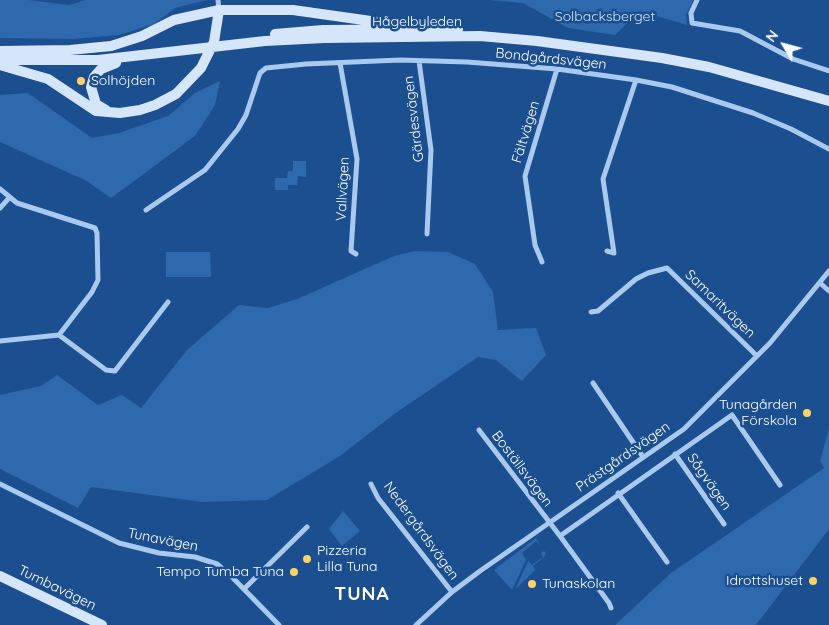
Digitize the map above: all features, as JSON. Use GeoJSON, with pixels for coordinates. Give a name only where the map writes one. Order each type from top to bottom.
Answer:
{"type":"FeatureCollection","features":[{"type":"Feature","properties":{"kind":"main road"},"geometry":{"type":"LineString","coordinates":[[0,65],[37,75],[64,88],[96,111],[129,112],[155,105],[188,84],[201,68],[211,50],[218,22],[218,5]]}},
{"type":"Feature","properties":{"kind":"main road"},"geometry":{"type":"LineString","coordinates":[[0,52],[70,50],[111,46],[142,36],[174,20],[218,5],[293,10],[425,28]]}},
{"type":"Feature","properties":{"kind":"main road","name":"Hågelbyleden"},"geometry":{"type":"LineString","coordinates":[[0,52],[46,56],[106,53],[323,30],[425,28],[536,35],[624,46],[709,62],[829,94]]}},
{"type":"Feature","properties":{"kind":"main road","name":"Hågelbyleden"},"geometry":{"type":"LineString","coordinates":[[0,60],[98,60],[265,41],[324,38],[480,36],[536,41],[662,58],[708,67],[829,101]]}},
{"type":"Feature","properties":{"kind":"main road"},"geometry":{"type":"LineString","coordinates":[[112,112],[100,107],[93,99],[90,87],[96,74],[112,64],[156,54]]}},
{"type":"Feature","properties":{"kind":"main road","name":"Tumbavägen"},"geometry":{"type":"LineString","coordinates":[[0,576],[102,625]]}},
{"type":"Feature","properties":{"kind":"street"},"geometry":{"type":"LineString","coordinates":[[697,0],[691,13],[692,23],[740,32],[793,59],[829,71]]}},
{"type":"Feature","properties":{"kind":"street","name":"Bondgårdsvägen"},"geometry":{"type":"LineString","coordinates":[[146,210],[205,170],[238,129],[246,115],[260,73],[266,68],[340,63],[419,61],[493,63],[557,69],[636,80],[672,87],[754,112],[791,129],[829,150]]}},
{"type":"Feature","properties":{"kind":"street","name":"Gärdesvägen"},"geometry":{"type":"LineString","coordinates":[[419,61],[431,150],[427,234]]}},
{"type":"Feature","properties":{"kind":"street","name":"Vallvägen"},"geometry":{"type":"LineString","coordinates":[[340,63],[357,159],[351,252],[356,254]]}},
{"type":"Feature","properties":{"kind":"street","name":"Fältvägen"},"geometry":{"type":"LineString","coordinates":[[542,262],[535,245],[525,176],[557,69]]}},
{"type":"Feature","properties":{"kind":"street"},"geometry":{"type":"LineString","coordinates":[[607,251],[614,254],[603,180],[636,80]]}},
{"type":"Feature","properties":{"kind":"street"},"geometry":{"type":"LineString","coordinates":[[0,189],[9,198],[88,224],[97,231],[98,280],[96,286],[59,335]]}},
{"type":"Feature","properties":{"kind":"street"},"geometry":{"type":"LineString","coordinates":[[0,208],[9,198]]}},
{"type":"Feature","properties":{"kind":"street","name":"Samaritvägen"},"geometry":{"type":"LineString","coordinates":[[591,312],[598,311],[636,279],[648,273],[667,268],[758,356]]}},
{"type":"Feature","properties":{"kind":"street","name":"Prästgårdsvägen"},"geometry":{"type":"LineString","coordinates":[[416,625],[452,592],[549,522],[684,429],[758,356],[829,271]]}},
{"type":"Feature","properties":{"kind":"street"},"geometry":{"type":"LineString","coordinates":[[820,283],[829,290]]}},
{"type":"Feature","properties":{"kind":"street"},"geometry":{"type":"LineString","coordinates":[[0,341],[59,335],[106,370],[115,371],[168,302]]}},
{"type":"Feature","properties":{"kind":"street"},"geometry":{"type":"LineString","coordinates":[[593,383],[643,457]]}},
{"type":"Feature","properties":{"kind":"street"},"geometry":{"type":"LineString","coordinates":[[560,536],[618,493],[732,415],[780,485]]}},
{"type":"Feature","properties":{"kind":"street","name":"Boställsvägen"},"geometry":{"type":"LineString","coordinates":[[478,430],[560,536],[610,603],[611,608]]}},
{"type":"Feature","properties":{"kind":"street","name":"Sågvägen"},"geometry":{"type":"LineString","coordinates":[[675,454],[724,524]]}},
{"type":"Feature","properties":{"kind":"street","name":"Tunavägen"},"geometry":{"type":"LineString","coordinates":[[0,484],[119,542],[159,553],[195,557],[217,564],[280,625]]}},
{"type":"Feature","properties":{"kind":"street","name":"Nedergårdsvägen"},"geometry":{"type":"LineString","coordinates":[[371,484],[378,498],[452,592]]}},
{"type":"Feature","properties":{"kind":"street"},"geometry":{"type":"LineString","coordinates":[[618,493],[667,562]]}},
{"type":"Feature","properties":{"kind":"street"},"geometry":{"type":"LineString","coordinates":[[244,589],[307,527]]}},
{"type":"Feature","properties":{"kind":"green space"},"geometry":{"type":"Polygon","coordinates":[[[0,0],[29,0],[69,5],[86,0],[207,0],[175,8],[154,24],[119,35],[73,39],[0,38],[0,0]]]}},
{"type":"Feature","properties":{"kind":"green space","name":"Solbacksberget"},"geometry":{"type":"Polygon","coordinates":[[[489,0],[693,0],[686,15],[687,25],[640,11],[615,35],[568,28],[523,3],[489,0]]]}},
{"type":"Feature","properties":{"kind":"green space"},"geometry":{"type":"Polygon","coordinates":[[[220,81],[215,105],[195,136],[111,198],[87,181],[0,142],[0,95],[28,93],[92,138],[119,133],[168,116],[195,93],[220,81]]]}},
{"type":"Feature","properties":{"kind":"green space"},"geometry":{"type":"Polygon","coordinates":[[[293,161],[306,161],[306,177],[298,176],[297,185],[288,185],[288,190],[275,190],[275,178],[287,178],[288,171],[293,171],[293,161]]]}},
{"type":"Feature","properties":{"kind":"green space"},"geometry":{"type":"Polygon","coordinates":[[[415,251],[448,252],[475,264],[493,292],[498,330],[536,328],[546,355],[522,381],[496,360],[478,357],[393,415],[340,456],[267,500],[202,502],[91,487],[78,508],[0,469],[0,395],[41,386],[57,375],[98,405],[122,395],[141,408],[187,350],[239,305],[268,308],[297,299],[394,256],[415,251]]]}},
{"type":"Feature","properties":{"kind":"green space"},"geometry":{"type":"Polygon","coordinates":[[[166,252],[210,252],[211,277],[166,277],[166,252]]]}},
{"type":"Feature","properties":{"kind":"green space"},"geometry":{"type":"Polygon","coordinates":[[[829,428],[829,529],[756,625],[615,625],[671,573],[824,468],[820,461],[829,428]]]}},
{"type":"Feature","properties":{"kind":"green space"},"geometry":{"type":"Polygon","coordinates":[[[343,511],[360,531],[342,546],[329,529],[343,511]]]}},
{"type":"Feature","properties":{"kind":"green space"},"geometry":{"type":"Polygon","coordinates":[[[536,538],[540,545],[536,541],[522,553],[526,560],[512,590],[494,570],[536,538]]]}},
{"type":"Feature","properties":{"kind":"green space"},"geometry":{"type":"Polygon","coordinates":[[[544,551],[546,553],[544,557],[533,566],[535,570],[515,590],[528,561],[532,565],[543,557],[541,553],[544,551]]]}},
{"type":"Feature","properties":{"kind":"place","name":"Solhöjden"},"geometry":{"type":"Point","coordinates":[81,81]}},
{"type":"Feature","properties":{"kind":"place","name":"Tunagården Förskola"},"geometry":{"type":"Point","coordinates":[807,413]}},
{"type":"Feature","properties":{"kind":"place","name":"Pizzeria Lilla Tuna"},"geometry":{"type":"Point","coordinates":[307,559]}},
{"type":"Feature","properties":{"kind":"place","name":"Tempo Tumba Tuna"},"geometry":{"type":"Point","coordinates":[294,572]}},
{"type":"Feature","properties":{"kind":"place","name":"Idrottshuset"},"geometry":{"type":"Point","coordinates":[813,581]}},
{"type":"Feature","properties":{"kind":"place","name":"Tunaskolan"},"geometry":{"type":"Point","coordinates":[532,584]}},
{"type":"Feature","properties":{"kind":"district","name":"TUNA"},"geometry":{"type":"Point","coordinates":[362,594]}}]}
